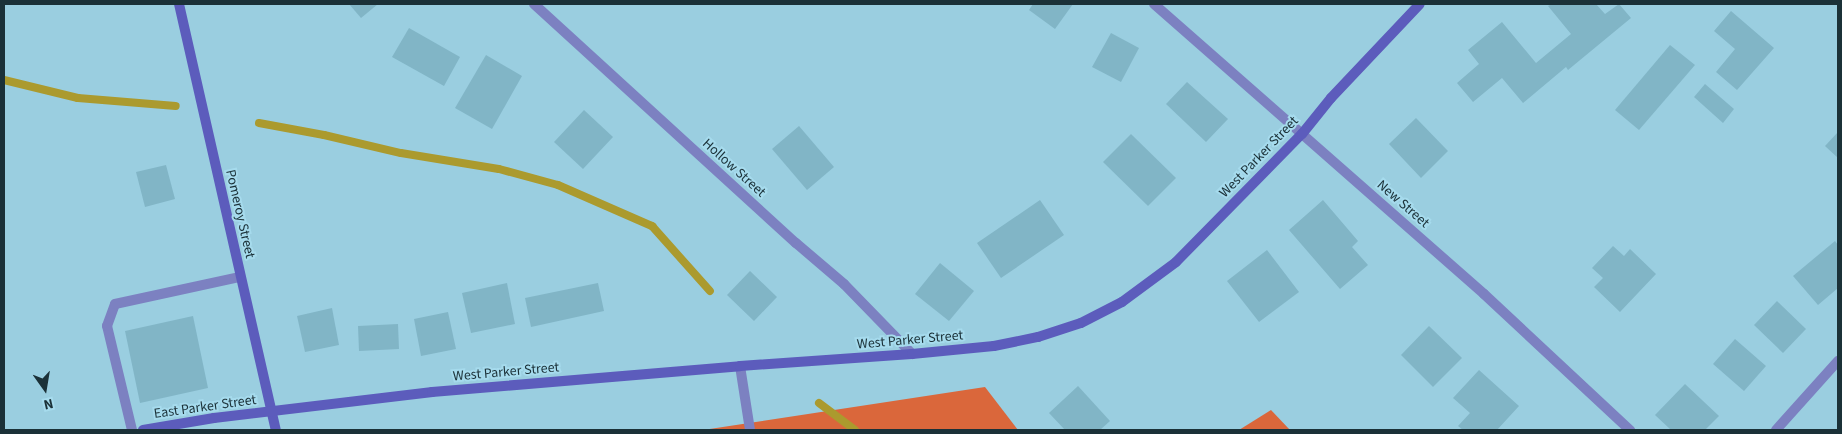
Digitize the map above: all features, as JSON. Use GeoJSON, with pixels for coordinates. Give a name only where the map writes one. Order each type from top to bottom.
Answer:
{"type":"FeatureCollection","features":[{"type":"Feature","properties":{"kind":"street","name":"Pomeroy Street"},"geometry":{"type":"LineString","coordinates":[[178,4],[276,430]]}},
{"type":"Feature","properties":{"kind":"street","name":"Hollow Street"},"geometry":{"type":"LineString","coordinates":[[534,4],[796,243],[844,284],[912,354]]}},
{"type":"Feature","properties":{"kind":"street","name":"New Street"},"geometry":{"type":"LineString","coordinates":[[1154,4],[1484,294],[1630,430]]}},
{"type":"Feature","properties":{"kind":"street","name":"West Parker Street"},"geometry":{"type":"LineString","coordinates":[[272,412],[432,392],[994,346],[1038,337],[1081,323],[1122,302],[1176,262],[1302,134],[1331,98],[1420,4]]}},
{"type":"Feature","properties":{"kind":"street"},"geometry":{"type":"LineString","coordinates":[[132,430],[107,326],[115,304],[240,277]]}},
{"type":"Feature","properties":{"kind":"street"},"geometry":{"type":"LineString","coordinates":[[1776,430],[1838,361]]}},
{"type":"Feature","properties":{"kind":"street"},"geometry":{"type":"LineString","coordinates":[[740,366],[750,430]]}},
{"type":"Feature","properties":{"kind":"street","name":"East Parker Street"},"geometry":{"type":"LineString","coordinates":[[143,430],[214,418],[272,412]]}},
{"type":"Feature","properties":{"kind":"shaded area"},"geometry":{"type":"Polygon","coordinates":[[[985,387],[1018,430],[703,430],[985,387]]]}},
{"type":"Feature","properties":{"kind":"shaded area"},"geometry":{"type":"Polygon","coordinates":[[[1271,410],[1290,430],[1239,430],[1271,410]]]}},
{"type":"Feature","properties":{"kind":"building"},"geometry":{"type":"Polygon","coordinates":[[[349,4],[378,4],[361,18],[349,4]]]}},
{"type":"Feature","properties":{"kind":"building"},"geometry":{"type":"Polygon","coordinates":[[[1033,4],[1073,4],[1055,29],[1029,10],[1033,4]]]}},
{"type":"Feature","properties":{"kind":"building"},"geometry":{"type":"Polygon","coordinates":[[[1552,4],[1596,4],[1605,14],[1619,4],[1631,18],[1568,70],[1566,67],[1523,103],[1502,78],[1473,102],[1457,83],[1479,64],[1468,50],[1502,22],[1536,63],[1571,34],[1548,6],[1552,4]]]}},
{"type":"Feature","properties":{"kind":"building"},"geometry":{"type":"Polygon","coordinates":[[[1731,11],[1774,48],[1737,90],[1716,72],[1735,49],[1714,31],[1731,11]]]}},
{"type":"Feature","properties":{"kind":"building"},"geometry":{"type":"Polygon","coordinates":[[[409,28],[460,57],[444,86],[392,57],[409,28]]]}},
{"type":"Feature","properties":{"kind":"building"},"geometry":{"type":"Polygon","coordinates":[[[1111,33],[1139,48],[1121,82],[1092,67],[1111,33]]]}},
{"type":"Feature","properties":{"kind":"building"},"geometry":{"type":"Polygon","coordinates":[[[1670,45],[1695,65],[1639,130],[1615,110],[1670,45]]]}},
{"type":"Feature","properties":{"kind":"building"},"geometry":{"type":"Polygon","coordinates":[[[486,55],[522,76],[492,129],[455,108],[486,55]]]}},
{"type":"Feature","properties":{"kind":"building"},"geometry":{"type":"Polygon","coordinates":[[[1187,82],[1228,119],[1206,142],[1166,104],[1187,82]]]}},
{"type":"Feature","properties":{"kind":"building"},"geometry":{"type":"Polygon","coordinates":[[[1705,84],[1734,109],[1723,123],[1694,97],[1705,84]]]}},
{"type":"Feature","properties":{"kind":"building"},"geometry":{"type":"Polygon","coordinates":[[[584,110],[613,137],[583,169],[554,142],[584,110]]]}},
{"type":"Feature","properties":{"kind":"building"},"geometry":{"type":"Polygon","coordinates":[[[1416,118],[1448,151],[1421,178],[1389,144],[1416,118]]]}},
{"type":"Feature","properties":{"kind":"building"},"geometry":{"type":"Polygon","coordinates":[[[799,126],[834,167],[807,190],[772,149],[799,126]]]}},
{"type":"Feature","properties":{"kind":"building"},"geometry":{"type":"Polygon","coordinates":[[[1838,132],[1838,158],[1825,146],[1838,132]]]}},
{"type":"Feature","properties":{"kind":"building"},"geometry":{"type":"Polygon","coordinates":[[[1131,134],[1176,178],[1148,206],[1103,162],[1131,134]]]}},
{"type":"Feature","properties":{"kind":"building"},"geometry":{"type":"Polygon","coordinates":[[[166,165],[175,199],[145,207],[136,172],[166,165]]]}},
{"type":"Feature","properties":{"kind":"building"},"geometry":{"type":"Polygon","coordinates":[[[1040,200],[1064,235],[1001,278],[977,243],[1040,200]]]}},
{"type":"Feature","properties":{"kind":"building"},"geometry":{"type":"Polygon","coordinates":[[[1323,200],[1358,241],[1352,247],[1368,265],[1340,289],[1289,230],[1323,200]]]}},
{"type":"Feature","properties":{"kind":"building"},"geometry":{"type":"Polygon","coordinates":[[[1835,241],[1838,245],[1838,288],[1818,305],[1793,276],[1835,241]]]}},
{"type":"Feature","properties":{"kind":"building"},"geometry":{"type":"Polygon","coordinates":[[[1613,246],[1624,256],[1630,249],[1656,274],[1620,312],[1594,287],[1603,278],[1592,268],[1613,246]]]}},
{"type":"Feature","properties":{"kind":"building"},"geometry":{"type":"Polygon","coordinates":[[[1267,250],[1299,292],[1259,322],[1227,281],[1267,250]]]}},
{"type":"Feature","properties":{"kind":"building"},"geometry":{"type":"Polygon","coordinates":[[[940,263],[974,291],[949,321],[915,294],[940,263]]]}},
{"type":"Feature","properties":{"kind":"building"},"geometry":{"type":"Polygon","coordinates":[[[750,271],[777,297],[754,321],[727,295],[750,271]]]}},
{"type":"Feature","properties":{"kind":"building"},"geometry":{"type":"Polygon","coordinates":[[[507,283],[515,324],[471,333],[462,293],[507,283]]]}},
{"type":"Feature","properties":{"kind":"building"},"geometry":{"type":"Polygon","coordinates":[[[598,283],[604,311],[531,327],[525,298],[598,283]]]}},
{"type":"Feature","properties":{"kind":"building"},"geometry":{"type":"Polygon","coordinates":[[[1777,301],[1806,329],[1783,353],[1754,325],[1777,301]]]}},
{"type":"Feature","properties":{"kind":"building"},"geometry":{"type":"Polygon","coordinates":[[[332,308],[339,345],[305,352],[297,316],[332,308]]]}},
{"type":"Feature","properties":{"kind":"building"},"geometry":{"type":"Polygon","coordinates":[[[448,312],[456,349],[421,356],[414,319],[448,312]]]}},
{"type":"Feature","properties":{"kind":"building"},"geometry":{"type":"Polygon","coordinates":[[[193,316],[208,388],[140,403],[125,331],[193,316]]]}},
{"type":"Feature","properties":{"kind":"building"},"geometry":{"type":"Polygon","coordinates":[[[398,324],[399,349],[359,351],[358,326],[398,324]]]}},
{"type":"Feature","properties":{"kind":"building"},"geometry":{"type":"Polygon","coordinates":[[[1429,326],[1462,358],[1433,387],[1401,355],[1429,326]]]}},
{"type":"Feature","properties":{"kind":"building"},"geometry":{"type":"Polygon","coordinates":[[[1735,339],[1766,366],[1744,391],[1713,364],[1735,339]]]}},
{"type":"Feature","properties":{"kind":"building"},"geometry":{"type":"Polygon","coordinates":[[[1479,370],[1519,406],[1497,430],[1463,430],[1458,426],[1470,413],[1453,398],[1479,370]]]}},
{"type":"Feature","properties":{"kind":"building"},"geometry":{"type":"Polygon","coordinates":[[[1685,384],[1719,416],[1705,430],[1671,430],[1655,415],[1685,384]]]}},
{"type":"Feature","properties":{"kind":"building"},"geometry":{"type":"Polygon","coordinates":[[[1078,386],[1110,421],[1100,430],[1065,430],[1049,413],[1078,386]]]}},
{"type":"Feature","properties":{"kind":"waterway"},"geometry":{"type":"LineString","coordinates":[[4,80],[78,98],[176,106]]}},
{"type":"Feature","properties":{"kind":"waterway"},"geometry":{"type":"LineString","coordinates":[[259,123],[324,135],[401,153],[499,169],[558,185],[652,226],[710,291]]}},
{"type":"Feature","properties":{"kind":"waterway"},"geometry":{"type":"LineString","coordinates":[[819,403],[855,430]]}}]}
